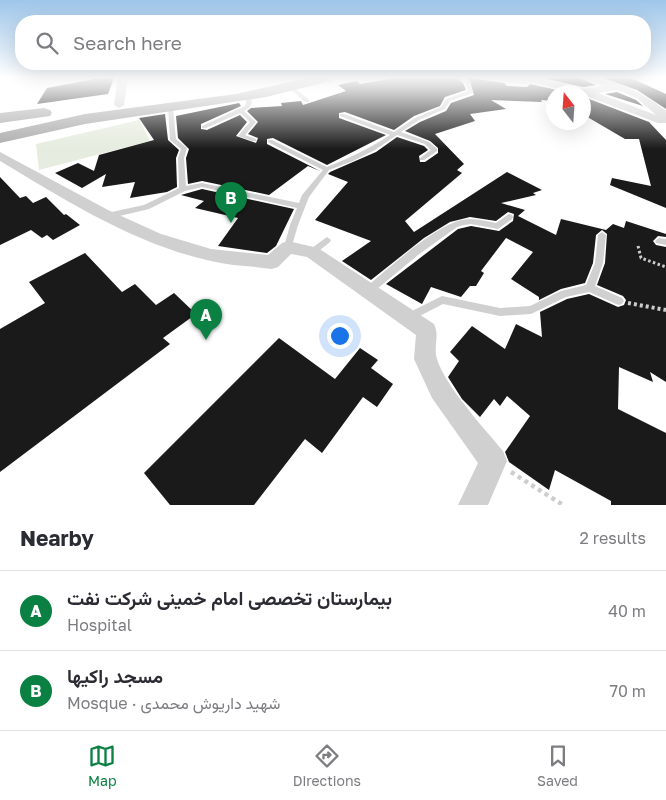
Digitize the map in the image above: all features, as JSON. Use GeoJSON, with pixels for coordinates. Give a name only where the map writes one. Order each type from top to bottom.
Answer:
{"type":"FeatureCollection","features":[{"type":"Feature","properties":{"kind":"main road"},"geometry":{"type":"LineString","coordinates":[[6,118],[150,102]]}},
{"type":"Feature","properties":{"kind":"main road"},"geometry":{"type":"LineString","coordinates":[[7,137],[78,121],[170,108],[244,104],[252,102]]}},
{"type":"Feature","properties":{"kind":"main road"},"geometry":{"type":"LineString","coordinates":[[6,118],[22,118],[29,124],[7,137]]}},
{"type":"Feature","properties":{"kind":"street"},"geometry":{"type":"LineString","coordinates":[[615,102],[664,123]]}},
{"type":"Feature","properties":{"kind":"street"},"geometry":{"type":"LineString","coordinates":[[648,102],[662,113],[664,123]]}},
{"type":"Feature","properties":{"kind":"street"},"geometry":{"type":"LineString","coordinates":[[0,156],[106,216],[158,238],[211,255],[272,262],[288,247],[312,252],[427,331],[424,359],[440,390],[493,461],[473,505]]}},
{"type":"Feature","properties":{"kind":"lane"},"geometry":{"type":"LineString","coordinates":[[288,247],[305,197],[327,169],[351,160],[396,134],[417,119],[443,108],[447,102]]}},
{"type":"Feature","properties":{"kind":"lane"},"geometry":{"type":"LineString","coordinates":[[204,127],[244,104],[253,122],[241,136],[254,140]]}},
{"type":"Feature","properties":{"kind":"lane"},"geometry":{"type":"LineString","coordinates":[[170,108],[173,140],[184,148],[182,158],[183,189]]}},
{"type":"Feature","properties":{"kind":"lane"},"geometry":{"type":"LineString","coordinates":[[342,116],[427,143],[435,150],[422,159]]}},
{"type":"Feature","properties":{"kind":"lane"},"geometry":{"type":"LineString","coordinates":[[270,140],[327,169]]}},
{"type":"Feature","properties":{"kind":"lane"},"geometry":{"type":"LineString","coordinates":[[106,216],[146,207],[183,189],[202,185],[301,206]]}},
{"type":"Feature","properties":{"kind":"lane"},"geometry":{"type":"LineString","coordinates":[[368,290],[420,249],[463,222],[498,226],[509,217]]}},
{"type":"Feature","properties":{"kind":"lane"},"geometry":{"type":"LineString","coordinates":[[590,288],[599,263],[602,235]]}},
{"type":"Feature","properties":{"kind":"lane"},"geometry":{"type":"LineString","coordinates":[[312,252],[327,240]]}},
{"type":"Feature","properties":{"kind":"lane"},"geometry":{"type":"LineString","coordinates":[[408,318],[442,300],[500,312],[531,310],[564,294],[590,288],[619,301]]}},
{"type":"Feature","properties":{"kind":"path"},"geometry":{"type":"LineString","coordinates":[[638,246],[641,258],[666,267]]}},
{"type":"Feature","properties":{"kind":"path"},"geometry":{"type":"LineString","coordinates":[[619,301],[666,310]]}},
{"type":"Feature","properties":{"kind":"path"},"geometry":{"type":"LineString","coordinates":[[493,461],[563,505]]}},
{"type":"Feature","properties":{"kind":"shaded area"},"geometry":{"type":"Polygon","coordinates":[[[139,120],[150,141],[39,170],[36,144],[139,120]]]}},
{"type":"Feature","properties":{"kind":"building"},"geometry":{"type":"Polygon","coordinates":[[[39,102],[54,102],[37,104],[39,102]]]}},
{"type":"Feature","properties":{"kind":"building"},"geometry":{"type":"Polygon","coordinates":[[[301,102],[303,105],[314,102],[442,102],[440,106],[414,116],[394,130],[345,112],[339,113],[339,118],[386,135],[327,165],[273,138],[267,139],[267,144],[320,171],[308,166],[269,195],[202,181],[188,184],[186,158],[189,149],[178,138],[176,116],[239,103],[241,106],[201,124],[201,129],[207,130],[240,115],[247,122],[236,136],[256,143],[258,138],[248,134],[258,122],[247,111],[251,108],[282,106],[281,103],[301,102]]]}},
{"type":"Feature","properties":{"kind":"building"},"geometry":{"type":"Polygon","coordinates":[[[455,102],[494,102],[506,109],[470,114],[475,121],[435,134],[464,164],[457,170],[462,173],[405,221],[414,232],[507,172],[542,190],[533,193],[536,195],[501,203],[525,210],[518,216],[556,235],[561,219],[606,230],[613,224],[624,228],[626,221],[666,234],[666,237],[658,236],[653,241],[656,245],[666,247],[666,382],[650,372],[653,382],[619,367],[618,409],[666,433],[666,505],[611,505],[611,501],[555,470],[549,490],[509,462],[505,452],[530,416],[507,396],[500,406],[494,399],[480,417],[462,399],[448,377],[459,361],[450,352],[472,326],[505,349],[516,324],[542,337],[540,312],[567,299],[589,294],[618,307],[624,305],[626,300],[623,296],[597,285],[605,263],[607,234],[602,230],[596,235],[593,263],[585,283],[561,289],[539,300],[539,297],[511,279],[533,252],[506,238],[481,271],[484,273],[476,286],[470,286],[461,297],[431,287],[422,304],[386,284],[458,229],[471,226],[499,231],[513,221],[514,214],[508,212],[496,221],[470,217],[450,222],[424,238],[371,280],[342,261],[371,241],[315,220],[348,182],[328,174],[330,172],[376,152],[397,137],[424,146],[428,150],[419,156],[420,162],[425,162],[438,153],[438,148],[430,141],[405,131],[420,122],[446,111],[451,103],[455,102]]]}},
{"type":"Feature","properties":{"kind":"building"},"geometry":{"type":"Polygon","coordinates":[[[591,102],[596,102],[649,122],[666,140],[666,208],[610,185],[612,178],[651,186],[639,139],[625,139],[591,119],[591,102]]]}},
{"type":"Feature","properties":{"kind":"building"},"geometry":{"type":"Polygon","coordinates":[[[629,102],[638,102],[643,106],[629,102]]]}},
{"type":"Feature","properties":{"kind":"building"},"geometry":{"type":"Polygon","coordinates":[[[655,102],[666,102],[666,109],[655,102]]]}},
{"type":"Feature","properties":{"kind":"building"},"geometry":{"type":"Polygon","coordinates":[[[165,114],[168,140],[179,150],[176,158],[177,187],[167,192],[130,198],[135,182],[102,187],[106,174],[82,188],[55,173],[78,163],[94,171],[99,155],[154,140],[139,118],[165,114]]]}},
{"type":"Feature","properties":{"kind":"building"},"geometry":{"type":"Polygon","coordinates":[[[0,177],[20,198],[26,196],[33,203],[46,197],[64,215],[66,214],[80,225],[53,240],[47,235],[42,238],[31,230],[0,245],[0,177]]]}},
{"type":"Feature","properties":{"kind":"building"},"geometry":{"type":"Polygon","coordinates":[[[202,189],[294,209],[276,246],[267,253],[218,246],[238,218],[195,208],[204,201],[181,195],[202,189]]]}},
{"type":"Feature","properties":{"kind":"building"},"geometry":{"type":"Polygon","coordinates":[[[85,253],[122,292],[135,284],[156,305],[174,293],[196,314],[163,338],[170,344],[0,472],[0,329],[45,303],[29,282],[85,253]]]}},
{"type":"Feature","properties":{"kind":"building"},"geometry":{"type":"Polygon","coordinates":[[[279,338],[335,379],[360,348],[378,360],[371,368],[393,384],[377,407],[363,397],[322,453],[305,439],[254,505],[170,505],[144,473],[279,338]]]}},
{"type":"Feature","properties":{"kind":"place","name":"مسجد راکیها"},"geometry":{"type":"Point","coordinates":[231,223]}},
{"type":"Feature","properties":{"kind":"place","name":"بیمارستان تخصصی امام خمینی شرکت نفت"},"geometry":{"type":"Point","coordinates":[206,340]}}]}
